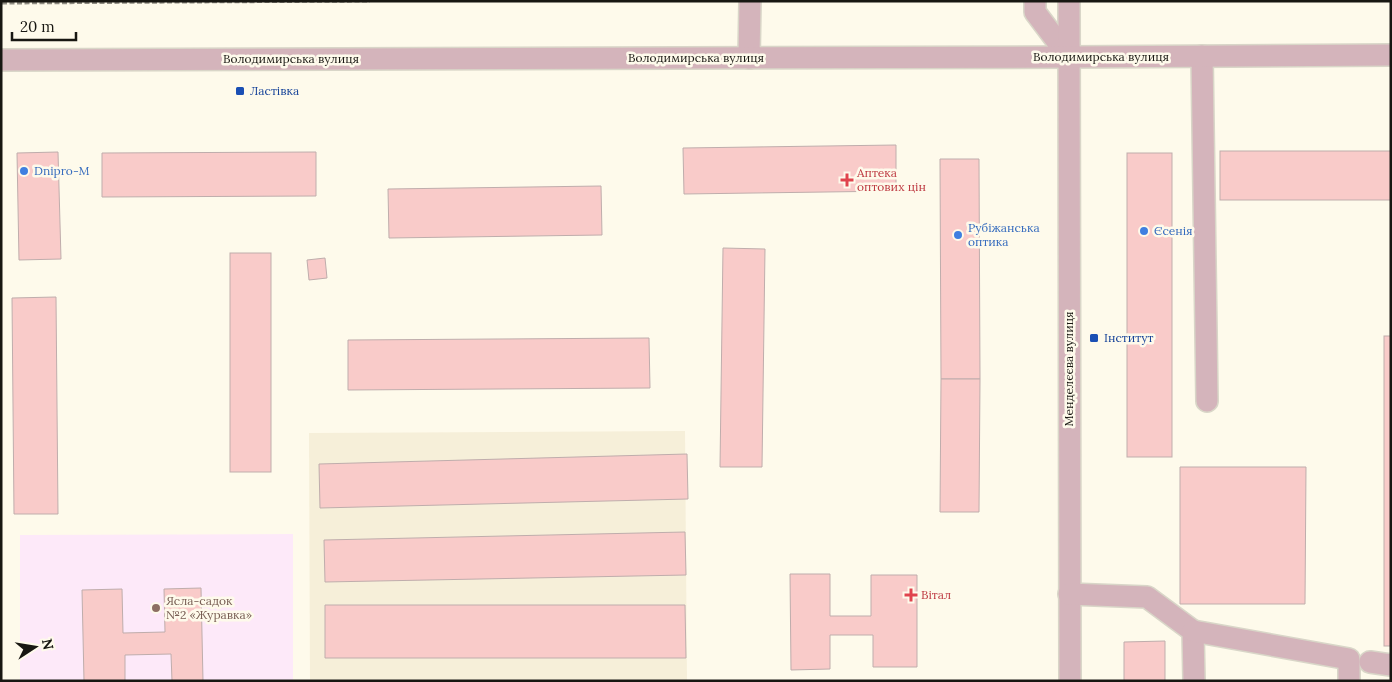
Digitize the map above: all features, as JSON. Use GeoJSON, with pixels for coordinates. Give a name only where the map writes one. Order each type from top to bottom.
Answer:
{"type":"FeatureCollection","features":[{"type":"Feature","properties":{"kind":"street"},"geometry":{"type":"LineString","coordinates":[[750,1],[750,58]]}},
{"type":"Feature","properties":{"kind":"street"},"geometry":{"type":"LineString","coordinates":[[1035,1],[1035,12],[1069,58]]}},
{"type":"Feature","properties":{"kind":"street","name":"Менделєєва вулиця"},"geometry":{"type":"LineString","coordinates":[[1068,1],[1070,681]]}},
{"type":"Feature","properties":{"kind":"street","name":"Володимирська вулиця"},"geometry":{"type":"LineString","coordinates":[[1,60],[1069,58],[1391,55]]}},
{"type":"Feature","properties":{"kind":"street"},"geometry":{"type":"LineString","coordinates":[[1202,56],[1207,401]]}},
{"type":"Feature","properties":{"kind":"street"},"geometry":{"type":"LineString","coordinates":[[1070,594],[1147,597],[1192,632],[1349,659],[1349,681]]}},
{"type":"Feature","properties":{"kind":"street"},"geometry":{"type":"LineString","coordinates":[[1192,632],[1194,681]]}},
{"type":"Feature","properties":{"kind":"path"},"geometry":{"type":"LineString","coordinates":[[2,3],[370,1]]}},
{"type":"Feature","properties":{"kind":"shaded area"},"geometry":{"type":"Polygon","coordinates":[[[685,431],[687,681],[310,681],[309,433],[685,431]]]}},
{"type":"Feature","properties":{"kind":"shaded area","name":"Ясла-садок №2 «Журавка»"},"geometry":{"type":"Polygon","coordinates":[[[293,534],[293,681],[20,681],[20,535],[293,534]]]}},
{"type":"Feature","properties":{"kind":"building"},"geometry":{"type":"Polygon","coordinates":[[[896,145],[896,191],[684,194],[683,148],[896,145]]]}},
{"type":"Feature","properties":{"kind":"building"},"geometry":{"type":"Polygon","coordinates":[[[1220,151],[1391,151],[1391,200],[1220,200],[1220,151]]]}},
{"type":"Feature","properties":{"kind":"building"},"geometry":{"type":"Polygon","coordinates":[[[58,152],[61,259],[19,260],[17,153],[58,152]]]}},
{"type":"Feature","properties":{"kind":"building"},"geometry":{"type":"Polygon","coordinates":[[[316,152],[316,196],[102,197],[102,153],[316,152]]]}},
{"type":"Feature","properties":{"kind":"building"},"geometry":{"type":"Polygon","coordinates":[[[1127,153],[1172,153],[1172,457],[1127,457],[1127,153]]]}},
{"type":"Feature","properties":{"kind":"building"},"geometry":{"type":"Polygon","coordinates":[[[940,159],[979,159],[980,379],[941,379],[940,159]]]}},
{"type":"Feature","properties":{"kind":"building"},"geometry":{"type":"Polygon","coordinates":[[[601,186],[602,235],[389,238],[388,189],[601,186]]]}},
{"type":"Feature","properties":{"kind":"building"},"geometry":{"type":"Polygon","coordinates":[[[723,248],[765,249],[762,467],[720,467],[723,248]]]}},
{"type":"Feature","properties":{"kind":"building"},"geometry":{"type":"Polygon","coordinates":[[[230,253],[271,253],[271,472],[230,472],[230,253]]]}},
{"type":"Feature","properties":{"kind":"building"},"geometry":{"type":"Polygon","coordinates":[[[325,258],[327,278],[309,280],[307,260],[325,258]]]}},
{"type":"Feature","properties":{"kind":"building"},"geometry":{"type":"Polygon","coordinates":[[[56,297],[58,514],[14,514],[12,298],[56,297]]]}},
{"type":"Feature","properties":{"kind":"building"},"geometry":{"type":"Polygon","coordinates":[[[1384,336],[1391,336],[1391,646],[1384,646],[1384,336]]]}},
{"type":"Feature","properties":{"kind":"building"},"geometry":{"type":"Polygon","coordinates":[[[649,338],[650,388],[348,390],[348,340],[649,338]]]}},
{"type":"Feature","properties":{"kind":"building"},"geometry":{"type":"Polygon","coordinates":[[[941,379],[980,379],[979,512],[940,512],[941,379]]]}},
{"type":"Feature","properties":{"kind":"building"},"geometry":{"type":"Polygon","coordinates":[[[687,454],[688,499],[320,508],[319,464],[687,454]]]}},
{"type":"Feature","properties":{"kind":"building"},"geometry":{"type":"Polygon","coordinates":[[[1180,467],[1306,467],[1305,604],[1180,604],[1180,467]]]}},
{"type":"Feature","properties":{"kind":"building"},"geometry":{"type":"Polygon","coordinates":[[[685,532],[686,575],[325,582],[324,540],[685,532]]]}},
{"type":"Feature","properties":{"kind":"building"},"geometry":{"type":"Polygon","coordinates":[[[790,574],[830,574],[830,616],[871,616],[871,575],[917,575],[917,667],[873,667],[873,635],[830,635],[830,669],[791,670],[790,574]]]}},
{"type":"Feature","properties":{"kind":"building"},"geometry":{"type":"Polygon","coordinates":[[[201,588],[203,681],[172,681],[171,654],[125,655],[125,681],[84,681],[82,590],[122,589],[123,633],[165,632],[164,589],[201,588]]]}},
{"type":"Feature","properties":{"kind":"building"},"geometry":{"type":"Polygon","coordinates":[[[325,605],[685,605],[686,658],[325,658],[325,605]]]}},
{"type":"Feature","properties":{"kind":"building"},"geometry":{"type":"Polygon","coordinates":[[[1165,641],[1165,681],[1124,681],[1124,642],[1165,641]]]}},
{"type":"Feature","properties":{"kind":"place","name":"Ластівка"},"geometry":{"type":"Point","coordinates":[240,91]}},
{"type":"Feature","properties":{"kind":"place","name":"Dnipro-M"},"geometry":{"type":"Point","coordinates":[24,171]}},
{"type":"Feature","properties":{"kind":"place","name":"Аптека оптових цін"},"geometry":{"type":"Point","coordinates":[847,180]}},
{"type":"Feature","properties":{"kind":"place","name":"Єсенія"},"geometry":{"type":"Point","coordinates":[1144,231]}},
{"type":"Feature","properties":{"kind":"place","name":"Рубіжанська оптика"},"geometry":{"type":"Point","coordinates":[958,235]}},
{"type":"Feature","properties":{"kind":"place","name":"Інститут"},"geometry":{"type":"Point","coordinates":[1094,338]}},
{"type":"Feature","properties":{"kind":"place","name":"Вітал"},"geometry":{"type":"Point","coordinates":[911,595]}},
{"type":"Feature","properties":{"kind":"place","name":"Ясла-садок №2 «Журавка»"},"geometry":{"type":"Point","coordinates":[156,608]}}]}
